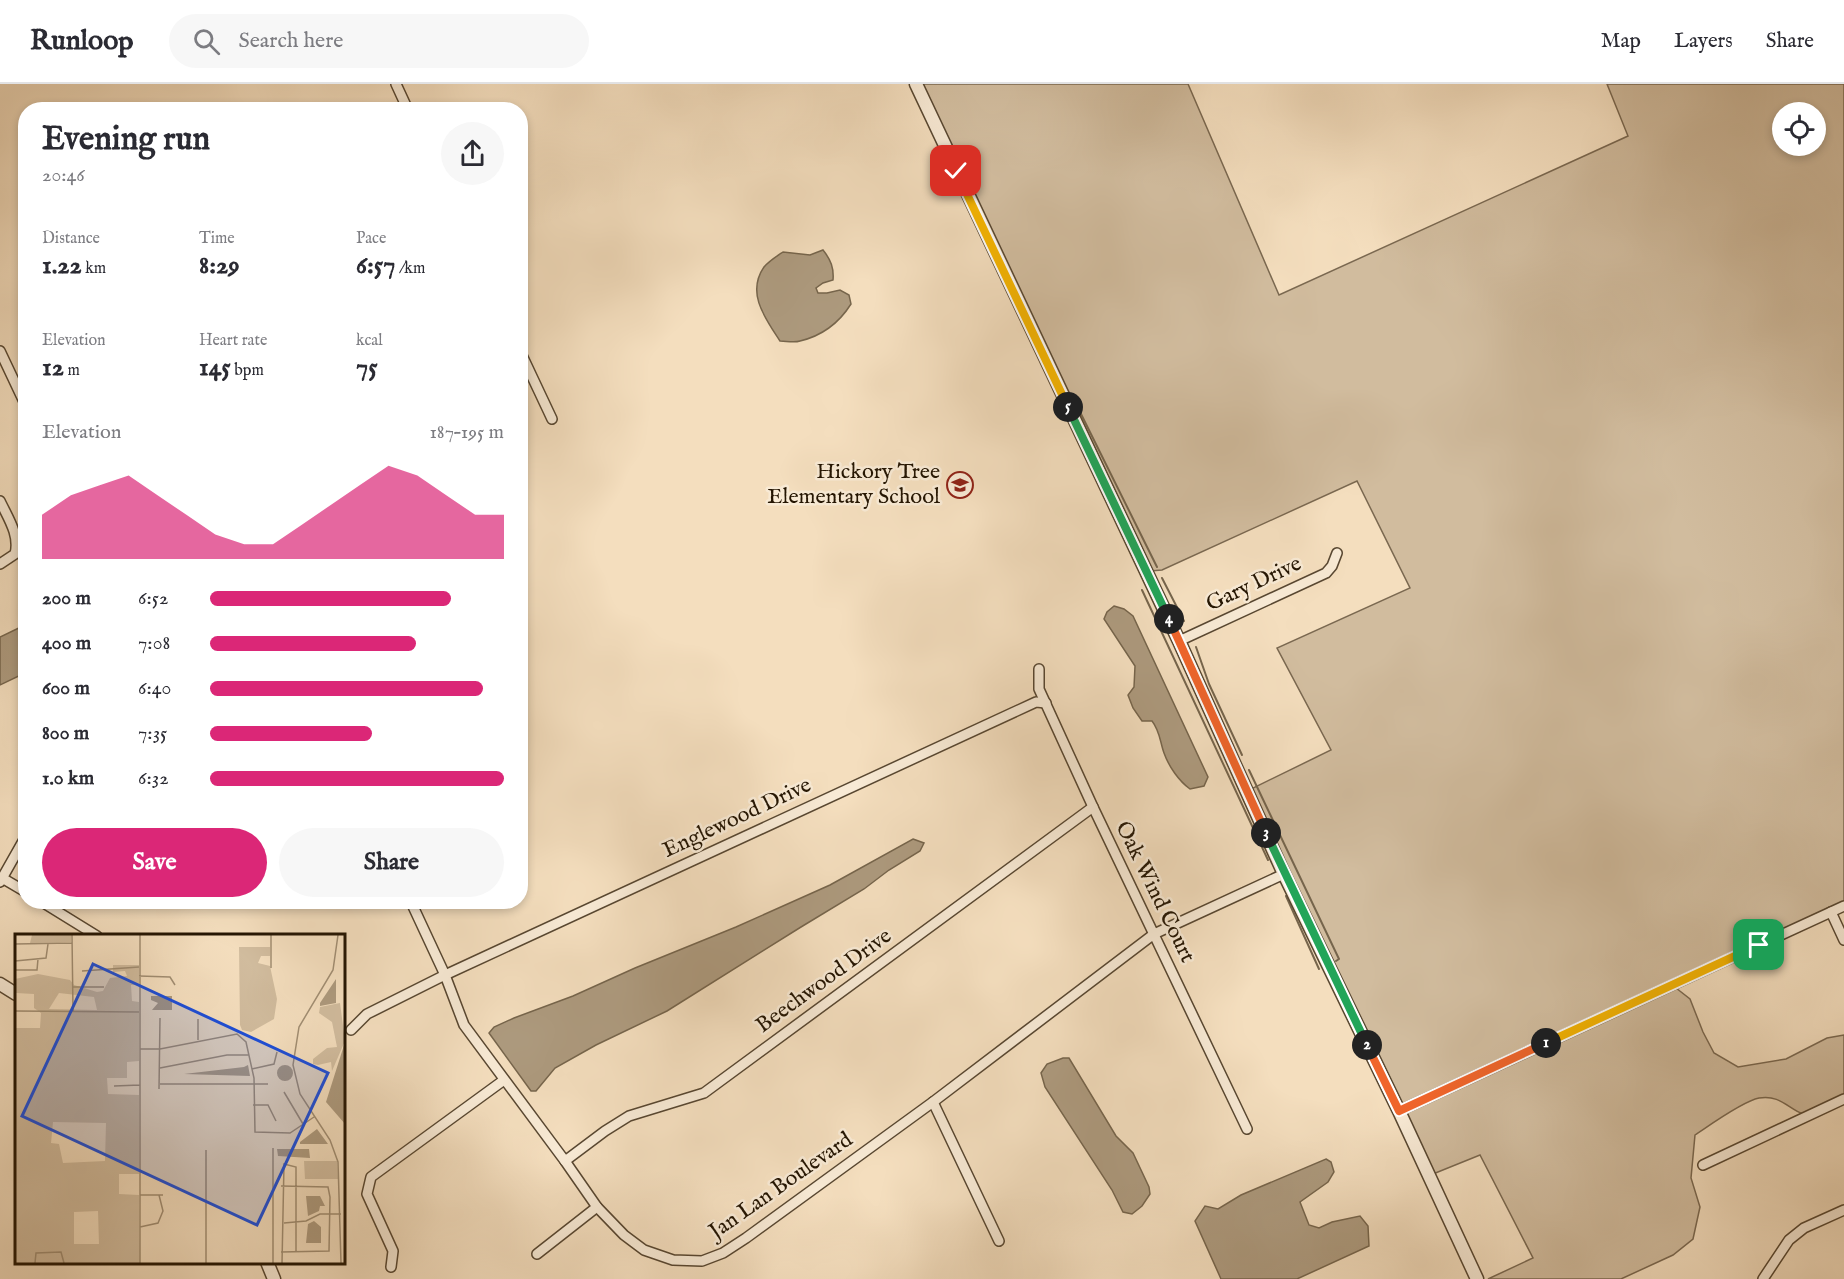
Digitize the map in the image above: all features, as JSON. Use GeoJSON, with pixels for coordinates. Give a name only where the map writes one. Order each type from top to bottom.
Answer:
{"type":"FeatureCollection","features":[{"type":"Feature","properties":{"kind":"street"},"geometry":{"type":"LineString","coordinates":[[396,84],[404,102]]}},
{"type":"Feature","properties":{"kind":"street"},"geometry":{"type":"LineString","coordinates":[[916,84],[1179,641],[1284,874],[1399,1111],[1477,1279]]}},
{"type":"Feature","properties":{"kind":"street"},"geometry":{"type":"LineString","coordinates":[[0,351],[18,389]]}},
{"type":"Feature","properties":{"kind":"street"},"geometry":{"type":"LineString","coordinates":[[528,368],[552,419]]}},
{"type":"Feature","properties":{"kind":"street"},"geometry":{"type":"LineString","coordinates":[[0,501],[16,535],[18,545],[15,554],[0,564]]}},
{"type":"Feature","properties":{"kind":"street","name":"Gary Drive"},"geometry":{"type":"LineString","coordinates":[[1179,641],[1326,573],[1332,566],[1337,553]]}},
{"type":"Feature","properties":{"kind":"street","name":"Oak Wind Court"},"geometry":{"type":"LineString","coordinates":[[1039,669],[1039,689],[1246,1129]]}},
{"type":"Feature","properties":{"kind":"street","name":"Englewood Drive"},"geometry":{"type":"LineString","coordinates":[[351,1030],[367,1014],[445,975],[1036,702],[1046,703]]}},
{"type":"Feature","properties":{"kind":"street","name":"Beechwood Drive"},"geometry":{"type":"LineString","coordinates":[[565,1161],[629,1116],[704,1093],[1093,807]]}},
{"type":"Feature","properties":{"kind":"street"},"geometry":{"type":"LineString","coordinates":[[18,850],[1,880],[18,888]]}},
{"type":"Feature","properties":{"kind":"street","name":"Jan Lan Boulevard"},"geometry":{"type":"LineString","coordinates":[[414,909],[445,975],[464,1025],[597,1207],[624,1235],[644,1250],[673,1260],[702,1261],[723,1253],[746,1238],[933,1102],[1154,934],[1284,874]]}},
{"type":"Feature","properties":{"kind":"street"},"geometry":{"type":"LineString","coordinates":[[1399,1111],[1844,906]]}},
{"type":"Feature","properties":{"kind":"street"},"geometry":{"type":"LineString","coordinates":[[53,909],[94,934]]}},
{"type":"Feature","properties":{"kind":"street"},"geometry":{"type":"LineString","coordinates":[[1831,912],[1844,940]]}},
{"type":"Feature","properties":{"kind":"street"},"geometry":{"type":"LineString","coordinates":[[0,984],[15,993]]}},
{"type":"Feature","properties":{"kind":"street"},"geometry":{"type":"LineString","coordinates":[[391,1267],[393,1251],[367,1194],[371,1177],[504,1080]]}},
{"type":"Feature","properties":{"kind":"street"},"geometry":{"type":"LineString","coordinates":[[1703,1165],[1844,1099]]}},
{"type":"Feature","properties":{"kind":"street"},"geometry":{"type":"LineString","coordinates":[[933,1102],[999,1241]]}},
{"type":"Feature","properties":{"kind":"street"},"geometry":{"type":"LineString","coordinates":[[537,1254],[597,1207]]}},
{"type":"Feature","properties":{"kind":"street"},"geometry":{"type":"LineString","coordinates":[[1763,1279],[1789,1240],[1804,1228],[1844,1210]]}},
{"type":"Feature","properties":{"kind":"street"},"geometry":{"type":"LineString","coordinates":[[267,1264],[274,1279]]}},
{"type":"Feature","properties":{"kind":"shaded area"},"geometry":{"type":"Polygon","coordinates":[[[920,84],[1188,84],[1279,295],[1628,136],[1607,84],[1844,84],[1844,910],[1676,988],[1690,999],[1714,1053],[1738,1067],[1786,1059],[1827,1038],[1844,1035],[1844,1100],[1822,1113],[1810,1115],[1796,1111],[1777,1099],[1759,1098],[1736,1108],[1695,1135],[1691,1178],[1700,1207],[1693,1239],[1673,1255],[1621,1279],[1488,1279],[1533,1258],[1480,1155],[1433,1174],[1287,872],[1251,789],[1331,750],[1277,648],[1410,588],[1357,481],[1162,570],[1150,571],[920,84]]]}},
{"type":"Feature","properties":{"kind":"shaded area"},"geometry":{"type":"Polygon","coordinates":[[[823,250],[831,264],[833,280],[816,288],[818,293],[840,290],[849,295],[851,304],[835,323],[822,332],[798,342],[780,341],[764,314],[757,296],[759,277],[764,267],[783,252],[810,255],[823,250]]]}},
{"type":"Feature","properties":{"kind":"shaded area"},"geometry":{"type":"Polygon","coordinates":[[[1114,606],[1124,609],[1133,616],[1208,777],[1204,786],[1190,789],[1182,782],[1166,758],[1155,725],[1152,721],[1142,721],[1133,708],[1128,695],[1134,687],[1135,666],[1104,619],[1107,612],[1114,606]]]}},
{"type":"Feature","properties":{"kind":"shaded area"},"geometry":{"type":"Polygon","coordinates":[[[18,628],[18,676],[0,685],[0,637],[18,628]]]}},
{"type":"Feature","properties":{"kind":"shaded area"},"geometry":{"type":"Polygon","coordinates":[[[913,839],[924,843],[920,851],[864,889],[667,1011],[596,1045],[555,1068],[536,1091],[531,1091],[489,1033],[494,1027],[514,1018],[573,996],[830,885],[913,839]]]}},
{"type":"Feature","properties":{"kind":"shaded area"},"geometry":{"type":"Polygon","coordinates":[[[1069,1058],[1116,1136],[1133,1153],[1149,1187],[1150,1194],[1142,1206],[1132,1214],[1123,1212],[1112,1190],[1045,1087],[1041,1073],[1047,1064],[1069,1058]]]}},
{"type":"Feature","properties":{"kind":"shaded area"},"geometry":{"type":"Polygon","coordinates":[[[1326,1159],[1331,1162],[1334,1172],[1328,1182],[1300,1202],[1309,1225],[1319,1228],[1332,1222],[1360,1216],[1368,1226],[1369,1246],[1297,1279],[1221,1279],[1195,1221],[1205,1206],[1218,1209],[1241,1195],[1326,1159]]]}},
{"type":"Feature","properties":{"kind":"waterway"},"geometry":{"type":"LineString","coordinates":[[1078,408],[1157,567]]}},
{"type":"Feature","properties":{"kind":"waterway"},"geometry":{"type":"LineString","coordinates":[[1162,578],[1184,621]]}},
{"type":"Feature","properties":{"kind":"waterway"},"geometry":{"type":"LineString","coordinates":[[1142,590],[1268,860]]}},
{"type":"Feature","properties":{"kind":"waterway"},"geometry":{"type":"LineString","coordinates":[[1196,647],[1209,684],[1242,755]]}},
{"type":"Feature","properties":{"kind":"waterway"},"geometry":{"type":"LineString","coordinates":[[1249,770],[1339,959],[1336,961]]}},
{"type":"Feature","properties":{"kind":"waterway"},"geometry":{"type":"LineString","coordinates":[[1286,896],[1319,969]]}},
{"type":"Feature","properties":{"kind":"place","name":"Hickory Tree Elementary School"},"geometry":{"type":"Point","coordinates":[960,485]}},
{"type":"Feature","properties":{"kind":"route"},"geometry":{"type":"LineString","coordinates":[[956,171],[1179,641],[1284,874],[1399,1111],[1759,945]]}}]}
